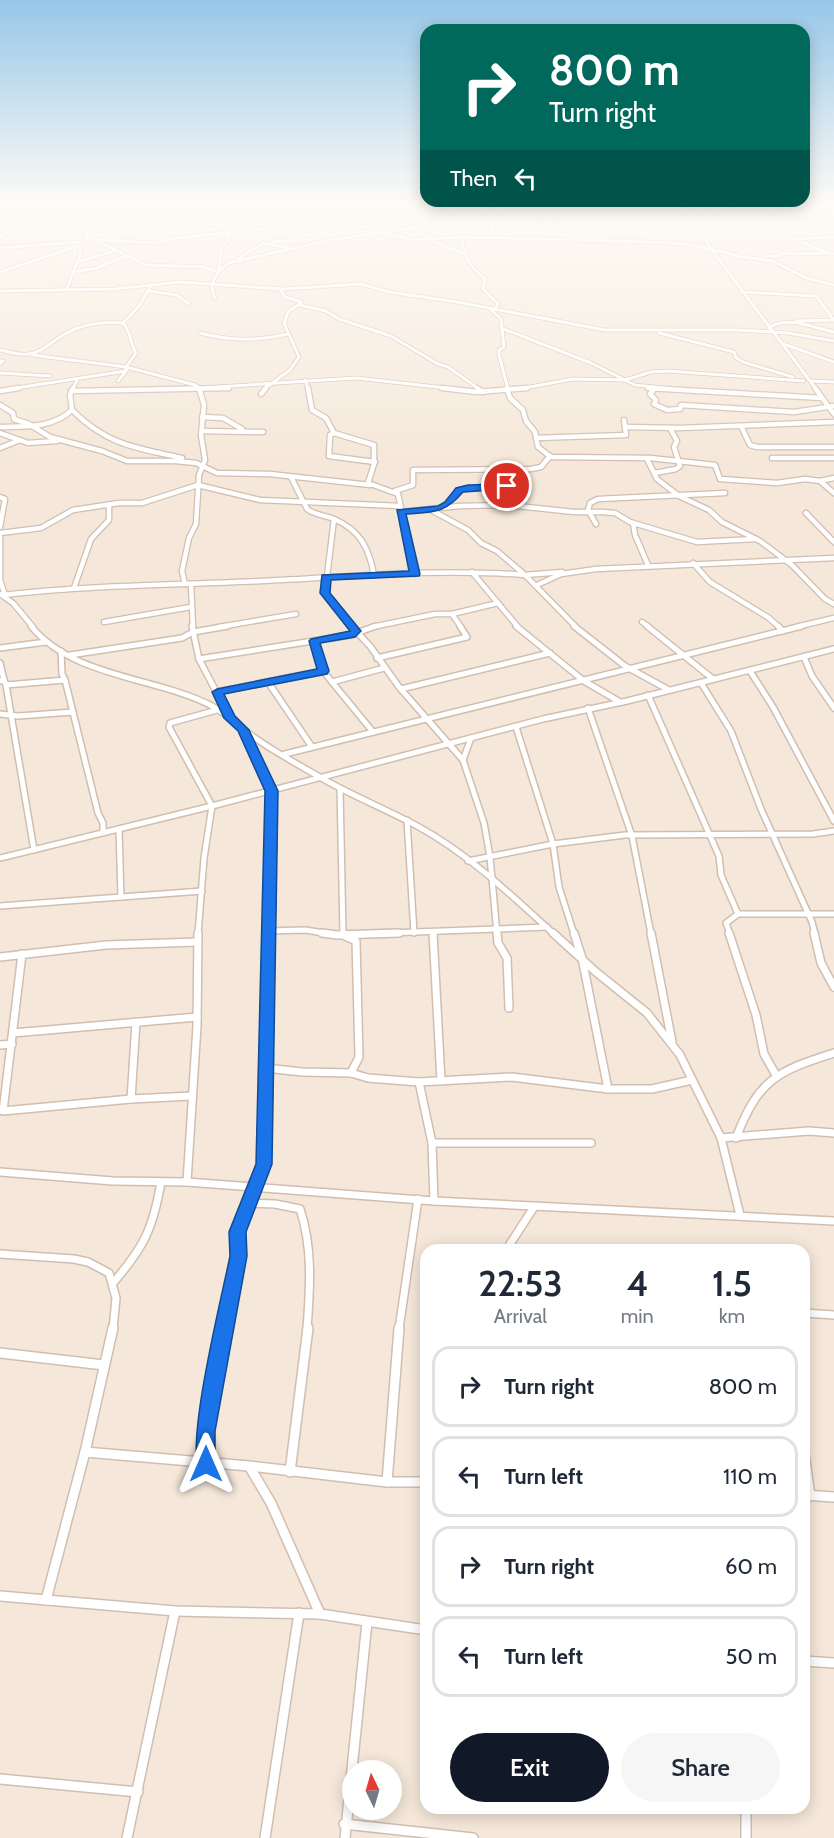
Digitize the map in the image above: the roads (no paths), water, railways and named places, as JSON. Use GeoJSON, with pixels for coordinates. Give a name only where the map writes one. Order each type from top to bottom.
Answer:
{"type":"FeatureCollection","features":[{"type":"Feature","properties":{"kind":"street"},"geometry":{"type":"LineString","coordinates":[[0,291],[41,290]]}},
{"type":"Feature","properties":{"kind":"street"},"geometry":{"type":"LineString","coordinates":[[211,290],[215,298]]}},
{"type":"Feature","properties":{"kind":"street"},"geometry":{"type":"LineString","coordinates":[[261,394],[288,374],[299,359],[284,320],[288,312],[302,302],[285,297],[280,290]]}},
{"type":"Feature","properties":{"kind":"street"},"geometry":{"type":"LineString","coordinates":[[382,290],[605,330],[709,329],[773,333],[834,341]]}},
{"type":"Feature","properties":{"kind":"street"},"geometry":{"type":"LineString","coordinates":[[484,290],[493,296],[498,305],[492,310]]}},
{"type":"Feature","properties":{"kind":"street"},"geometry":{"type":"LineString","coordinates":[[123,323],[140,305],[149,291],[167,291],[184,298],[189,304]]}},
{"type":"Feature","properties":{"kind":"street"},"geometry":{"type":"LineString","coordinates":[[742,292],[816,296],[834,320]]}},
{"type":"Feature","properties":{"kind":"street"},"geometry":{"type":"LineString","coordinates":[[742,292],[782,342],[791,348],[834,362]]}},
{"type":"Feature","properties":{"kind":"street"},"geometry":{"type":"LineString","coordinates":[[299,305],[326,311],[339,319],[391,336],[448,367],[484,392]]}},
{"type":"Feature","properties":{"kind":"street"},"geometry":{"type":"LineString","coordinates":[[492,310],[501,319],[504,347],[499,350],[499,355],[507,391],[511,400],[523,410],[541,451],[550,456],[602,456],[715,465],[720,479],[777,483],[834,478]]}},
{"type":"Feature","properties":{"kind":"street"},"geometry":{"type":"LineString","coordinates":[[769,328],[776,323],[815,319],[834,320]]}},
{"type":"Feature","properties":{"kind":"street"},"geometry":{"type":"LineString","coordinates":[[29,354],[46,348],[72,330],[92,322],[123,323],[129,330],[131,345],[136,353],[118,381]]}},
{"type":"Feature","properties":{"kind":"street"},"geometry":{"type":"LineString","coordinates":[[790,322],[834,332]]}},
{"type":"Feature","properties":{"kind":"street"},"geometry":{"type":"LineString","coordinates":[[501,328],[591,363],[635,385],[654,389],[674,388],[822,398]]}},
{"type":"Feature","properties":{"kind":"street"},"geometry":{"type":"LineString","coordinates":[[638,330],[660,333],[734,352],[736,358],[743,362],[804,381]]}},
{"type":"Feature","properties":{"kind":"street"},"geometry":{"type":"LineString","coordinates":[[200,333],[232,338],[265,338],[288,334]]}},
{"type":"Feature","properties":{"kind":"street"},"geometry":{"type":"LineString","coordinates":[[782,342],[799,369],[812,381],[834,414]]}},
{"type":"Feature","properties":{"kind":"street"},"geometry":{"type":"LineString","coordinates":[[0,350],[77,359],[78,362],[135,369],[179,379],[201,389],[204,405],[202,431],[205,460],[199,472],[196,520],[189,538],[182,572],[188,584],[193,632],[199,659],[230,718]]}},
{"type":"Feature","properties":{"kind":"street"},"geometry":{"type":"LineString","coordinates":[[0,391],[27,388],[58,380],[77,380],[126,369]]}},
{"type":"Feature","properties":{"kind":"street"},"geometry":{"type":"LineString","coordinates":[[71,391],[201,389],[271,385],[305,380],[371,379],[484,392],[507,391],[573,380],[625,380],[651,372],[669,371],[834,382]]}},
{"type":"Feature","properties":{"kind":"street"},"geometry":{"type":"LineString","coordinates":[[0,373],[50,376]]}},
{"type":"Feature","properties":{"kind":"street"},"geometry":{"type":"LineString","coordinates":[[77,380],[69,399],[72,410],[90,428],[125,446],[175,456],[217,473],[370,485],[395,491],[413,485],[413,470],[531,469],[541,467],[550,456]]}},
{"type":"Feature","properties":{"kind":"street"},"geometry":{"type":"LineString","coordinates":[[305,380],[311,397],[312,410],[326,418],[334,433],[373,443],[376,453],[368,483],[370,485]]}},
{"type":"Feature","properties":{"kind":"street"},"geometry":{"type":"LineString","coordinates":[[654,389],[650,394],[656,400],[654,404],[667,410],[680,409],[681,405],[794,412],[831,407]]}},
{"type":"Feature","properties":{"kind":"street"},"geometry":{"type":"LineString","coordinates":[[0,405],[13,413],[14,419],[33,426],[47,435],[127,461],[194,462]]}},
{"type":"Feature","properties":{"kind":"street"},"geometry":{"type":"LineString","coordinates":[[0,427],[52,424],[72,410]]}},
{"type":"Feature","properties":{"kind":"street"},"geometry":{"type":"LineString","coordinates":[[202,417],[223,418],[235,426],[263,432]]}},
{"type":"Feature","properties":{"kind":"street"},"geometry":{"type":"LineString","coordinates":[[536,438],[626,435],[627,427],[624,420]]}},
{"type":"Feature","properties":{"kind":"street"},"geometry":{"type":"LineString","coordinates":[[627,427],[670,428],[834,422]]}},
{"type":"Feature","properties":{"kind":"street"},"geometry":{"type":"LineString","coordinates":[[741,426],[750,445],[757,447],[834,447]]}},
{"type":"Feature","properties":{"kind":"street"},"geometry":{"type":"LineString","coordinates":[[655,473],[676,470],[680,466],[674,447],[677,441],[670,428]]}},
{"type":"Feature","properties":{"kind":"street"},"geometry":{"type":"LineString","coordinates":[[202,431],[249,430]]}},
{"type":"Feature","properties":{"kind":"street"},"geometry":{"type":"LineString","coordinates":[[0,433],[31,443],[63,440]]}},
{"type":"Feature","properties":{"kind":"street"},"geometry":{"type":"LineString","coordinates":[[334,433],[330,435],[329,456],[375,462]]}},
{"type":"Feature","properties":{"kind":"street"},"geometry":{"type":"LineString","coordinates":[[0,448],[20,440]]}},
{"type":"Feature","properties":{"kind":"street"},"geometry":{"type":"LineString","coordinates":[[772,458],[834,458]]}},
{"type":"Feature","properties":{"kind":"street"},"geometry":{"type":"LineString","coordinates":[[647,459],[657,479],[679,496],[709,510],[722,522],[756,539],[792,565],[825,599],[834,604]]}},
{"type":"Feature","properties":{"kind":"street"},"geometry":{"type":"LineString","coordinates":[[290,477],[297,485],[301,502],[311,512],[334,519],[359,534],[366,542],[374,575]]}},
{"type":"Feature","properties":{"kind":"street"},"geometry":{"type":"LineString","coordinates":[[820,481],[834,493]]}},
{"type":"Feature","properties":{"kind":"street"},"geometry":{"type":"LineString","coordinates":[[740,1215],[721,1138],[673,1046],[646,1013],[494,879],[407,820],[321,778],[243,730],[230,718],[193,697],[113,675],[69,656],[46,642],[12,603],[2,595],[0,535],[41,528],[73,510],[119,503],[142,503],[198,485],[210,486],[256,499],[400,509],[508,505],[574,512],[615,513],[633,523],[697,542],[756,539]]}},
{"type":"Feature","properties":{"kind":"street"},"geometry":{"type":"LineString","coordinates":[[440,508],[448,504],[459,490],[507,486]]}},
{"type":"Feature","properties":{"kind":"street"},"geometry":{"type":"LineString","coordinates":[[395,491],[398,494],[415,574]]}},
{"type":"Feature","properties":{"kind":"street"},"geometry":{"type":"LineString","coordinates":[[596,524],[588,511],[590,503],[607,497],[725,493]]}},
{"type":"Feature","properties":{"kind":"street"},"geometry":{"type":"LineString","coordinates":[[0,497],[5,499],[0,527]]}},
{"type":"Feature","properties":{"kind":"street"},"geometry":{"type":"LineString","coordinates":[[74,588],[81,562],[91,539],[109,520],[108,506]]}},
{"type":"Feature","properties":{"kind":"street"},"geometry":{"type":"LineString","coordinates":[[431,509],[444,519],[468,530],[481,543],[497,551],[537,585],[579,631],[632,669],[670,691]]}},
{"type":"Feature","properties":{"kind":"street"},"geometry":{"type":"LineString","coordinates":[[806,513],[834,542]]}},
{"type":"Feature","properties":{"kind":"street"},"geometry":{"type":"LineString","coordinates":[[334,519],[325,593],[401,689],[463,760],[484,823],[494,879],[498,943],[507,958],[509,1008]]}},
{"type":"Feature","properties":{"kind":"street"},"geometry":{"type":"LineString","coordinates":[[633,523],[635,535],[648,565]]}},
{"type":"Feature","properties":{"kind":"street"},"geometry":{"type":"LineString","coordinates":[[2,595],[74,588],[472,572],[525,575],[648,565],[834,558]]}},
{"type":"Feature","properties":{"kind":"street"},"geometry":{"type":"LineString","coordinates":[[693,563],[710,582],[769,618],[783,631]]}},
{"type":"Feature","properties":{"kind":"street"},"geometry":{"type":"LineString","coordinates":[[472,572],[519,629],[584,681],[621,702]]}},
{"type":"Feature","properties":{"kind":"street"},"geometry":{"type":"LineString","coordinates":[[537,585],[569,572]]}},
{"type":"Feature","properties":{"kind":"street"},"geometry":{"type":"LineString","coordinates":[[199,659],[351,635],[356,631],[384,623],[435,614],[452,614],[498,603]]}},
{"type":"Feature","properties":{"kind":"street"},"geometry":{"type":"LineString","coordinates":[[104,622],[191,607]]}},
{"type":"Feature","properties":{"kind":"street"},"geometry":{"type":"LineString","coordinates":[[69,656],[182,638],[193,632],[296,614]]}},
{"type":"Feature","properties":{"kind":"street"},"geometry":{"type":"LineString","coordinates":[[377,658],[467,637],[452,614]]}},
{"type":"Feature","properties":{"kind":"street"},"geometry":{"type":"LineString","coordinates":[[284,754],[834,618]]}},
{"type":"Feature","properties":{"kind":"street"},"geometry":{"type":"LineString","coordinates":[[642,622],[686,655],[713,679]]}},
{"type":"Feature","properties":{"kind":"street"},"geometry":{"type":"LineString","coordinates":[[314,641],[323,671],[373,732]]}},
{"type":"Feature","properties":{"kind":"street"},"geometry":{"type":"LineString","coordinates":[[0,648],[46,642]]}},
{"type":"Feature","properties":{"kind":"street"},"geometry":{"type":"LineString","coordinates":[[0,858],[272,791],[588,708],[670,691],[834,650]]}},
{"type":"Feature","properties":{"kind":"street"},"geometry":{"type":"LineString","coordinates":[[61,651],[62,674],[66,680],[98,813],[103,823],[103,833]]}},
{"type":"Feature","properties":{"kind":"street"},"geometry":{"type":"LineString","coordinates":[[401,689],[550,653]]}},
{"type":"Feature","properties":{"kind":"street"},"geometry":{"type":"LineString","coordinates":[[804,657],[812,676],[834,708]]}},
{"type":"Feature","properties":{"kind":"street"},"geometry":{"type":"LineString","coordinates":[[0,663],[34,850]]}},
{"type":"Feature","properties":{"kind":"street"},"geometry":{"type":"LineString","coordinates":[[332,682],[384,668]]}},
{"type":"Feature","properties":{"kind":"street"},"geometry":{"type":"LineString","coordinates":[[217,692],[323,671]]}},
{"type":"Feature","properties":{"kind":"street"},"geometry":{"type":"LineString","coordinates":[[750,671],[771,701],[817,793],[834,821]]}},
{"type":"Feature","properties":{"kind":"street"},"geometry":{"type":"LineString","coordinates":[[3,682],[66,680]]}},
{"type":"Feature","properties":{"kind":"street"},"geometry":{"type":"LineString","coordinates":[[268,682],[312,747]]}},
{"type":"Feature","properties":{"kind":"street"},"geometry":{"type":"LineString","coordinates":[[701,682],[731,732],[809,916],[821,963],[834,987]]}},
{"type":"Feature","properties":{"kind":"street"},"geometry":{"type":"LineString","coordinates":[[648,695],[719,856],[721,875],[738,914]]}},
{"type":"Feature","properties":{"kind":"street"},"geometry":{"type":"LineString","coordinates":[[588,708],[632,836],[673,1046]]}},
{"type":"Feature","properties":{"kind":"street"},"geometry":{"type":"LineString","coordinates":[[187,1182],[197,1017],[197,942],[204,858],[212,806],[169,728],[170,723],[180,718],[217,710]]}},
{"type":"Feature","properties":{"kind":"street"},"geometry":{"type":"LineString","coordinates":[[0,714],[11,718],[63,711],[73,712]]}},
{"type":"Feature","properties":{"kind":"street"},"geometry":{"type":"LineString","coordinates":[[516,727],[553,844],[558,887],[582,958],[608,1089]]}},
{"type":"Feature","properties":{"kind":"street"},"geometry":{"type":"LineString","coordinates":[[206,1464],[206,1431],[238,1256],[238,1232],[264,1164],[267,931],[272,791],[243,730]]}},
{"type":"Feature","properties":{"kind":"street"},"geometry":{"type":"LineString","coordinates":[[463,760],[471,738]]}},
{"type":"Feature","properties":{"kind":"street"},"geometry":{"type":"LineString","coordinates":[[340,788],[343,935]]}},
{"type":"Feature","properties":{"kind":"street"},"geometry":{"type":"LineString","coordinates":[[407,820],[414,933]]}},
{"type":"Feature","properties":{"kind":"street"},"geometry":{"type":"LineString","coordinates":[[118,829],[121,897]]}},
{"type":"Feature","properties":{"kind":"street"},"geometry":{"type":"LineString","coordinates":[[468,861],[553,844],[632,836],[813,834],[834,831]]}},
{"type":"Feature","properties":{"kind":"street"},"geometry":{"type":"LineString","coordinates":[[0,906],[202,891]]}},
{"type":"Feature","properties":{"kind":"street"},"geometry":{"type":"LineString","coordinates":[[776,1075],[764,1053],[756,1015],[726,923],[738,914],[809,916],[834,914]]}},
{"type":"Feature","properties":{"kind":"street"},"geometry":{"type":"LineString","coordinates":[[267,931],[305,930],[343,935],[547,927]]}},
{"type":"Feature","properties":{"kind":"street"},"geometry":{"type":"LineString","coordinates":[[433,933],[441,1081]]}},
{"type":"Feature","properties":{"kind":"street"},"geometry":{"type":"LineString","coordinates":[[343,935],[356,941],[359,1057],[351,1073]]}},
{"type":"Feature","properties":{"kind":"street"},"geometry":{"type":"LineString","coordinates":[[0,957],[106,945],[197,942]]}},
{"type":"Feature","properties":{"kind":"street"},"geometry":{"type":"LineString","coordinates":[[22,954],[3,1111],[131,1099],[192,1096]]}},
{"type":"Feature","properties":{"kind":"street"},"geometry":{"type":"LineString","coordinates":[[13,1033],[197,1017]]}},
{"type":"Feature","properties":{"kind":"street"},"geometry":{"type":"LineString","coordinates":[[131,1099],[136,1022]]}},
{"type":"Feature","properties":{"kind":"street"},"geometry":{"type":"LineString","coordinates":[[0,1045],[12,1044]]}},
{"type":"Feature","properties":{"kind":"street"},"geometry":{"type":"LineString","coordinates":[[736,1138],[744,1114],[762,1085],[776,1075],[807,1060],[834,1053]]}},
{"type":"Feature","properties":{"kind":"street"},"geometry":{"type":"LineString","coordinates":[[266,1068],[302,1072],[351,1073],[368,1078],[419,1082],[512,1077],[608,1089],[652,1089],[692,1080]]}},
{"type":"Feature","properties":{"kind":"street"},"geometry":{"type":"LineString","coordinates":[[419,1082],[432,1143],[434,1201]]}},
{"type":"Feature","properties":{"kind":"street"},"geometry":{"type":"LineString","coordinates":[[721,1138],[809,1131],[834,1133]]}},
{"type":"Feature","properties":{"kind":"street"},"geometry":{"type":"LineString","coordinates":[[432,1143],[591,1143]]}},
{"type":"Feature","properties":{"kind":"street"},"geometry":{"type":"LineString","coordinates":[[0,1172],[187,1182],[434,1201],[834,1221]]}},
{"type":"Feature","properties":{"kind":"street"},"geometry":{"type":"LineString","coordinates":[[113,1283],[136,1258],[148,1239],[155,1217],[161,1182]]}},
{"type":"Feature","properties":{"kind":"street"},"geometry":{"type":"LineString","coordinates":[[387,1482],[399,1327],[418,1199]]}},
{"type":"Feature","properties":{"kind":"street"},"geometry":{"type":"LineString","coordinates":[[249,1203],[275,1204],[300,1209],[309,1231],[310,1270],[306,1328],[290,1472]]}},
{"type":"Feature","properties":{"kind":"street"},"geometry":{"type":"LineString","coordinates":[[510,1244],[534,1206]]}},
{"type":"Feature","properties":{"kind":"street"},"geometry":{"type":"LineString","coordinates":[[0,1254],[88,1262],[109,1273],[116,1298],[116,1313],[85,1452],[46,1600]]}},
{"type":"Feature","properties":{"kind":"street"},"geometry":{"type":"LineString","coordinates":[[810,1313],[834,1315]]}},
{"type":"Feature","properties":{"kind":"street"},"geometry":{"type":"LineString","coordinates":[[0,1353],[104,1365]]}},
{"type":"Feature","properties":{"kind":"street"},"geometry":{"type":"LineString","coordinates":[[85,1452],[249,1466],[387,1482],[420,1482]]}},
{"type":"Feature","properties":{"kind":"street"},"geometry":{"type":"LineString","coordinates":[[249,1466],[271,1503],[320,1614]]}},
{"type":"Feature","properties":{"kind":"street"},"geometry":{"type":"LineString","coordinates":[[810,1496],[834,1497]]}},
{"type":"Feature","properties":{"kind":"street"},"geometry":{"type":"LineString","coordinates":[[0,1596],[175,1611],[320,1614],[420,1629]]}},
{"type":"Feature","properties":{"kind":"street"},"geometry":{"type":"LineString","coordinates":[[128,1838],[175,1611]]}},
{"type":"Feature","properties":{"kind":"street"},"geometry":{"type":"LineString","coordinates":[[265,1838],[299,1613]]}},
{"type":"Feature","properties":{"kind":"street"},"geometry":{"type":"LineString","coordinates":[[345,1838],[367,1622]]}},
{"type":"Feature","properties":{"kind":"street"},"geometry":{"type":"LineString","coordinates":[[810,1661],[834,1663]]}},
{"type":"Feature","properties":{"kind":"street"},"geometry":{"type":"LineString","coordinates":[[0,1779],[138,1792]]}},
{"type":"Feature","properties":{"kind":"street"},"geometry":{"type":"LineString","coordinates":[[746,1814],[746,1838]]}},
{"type":"Feature","properties":{"kind":"street"},"geometry":{"type":"LineString","coordinates":[[345,1824],[473,1838]]}}]}
